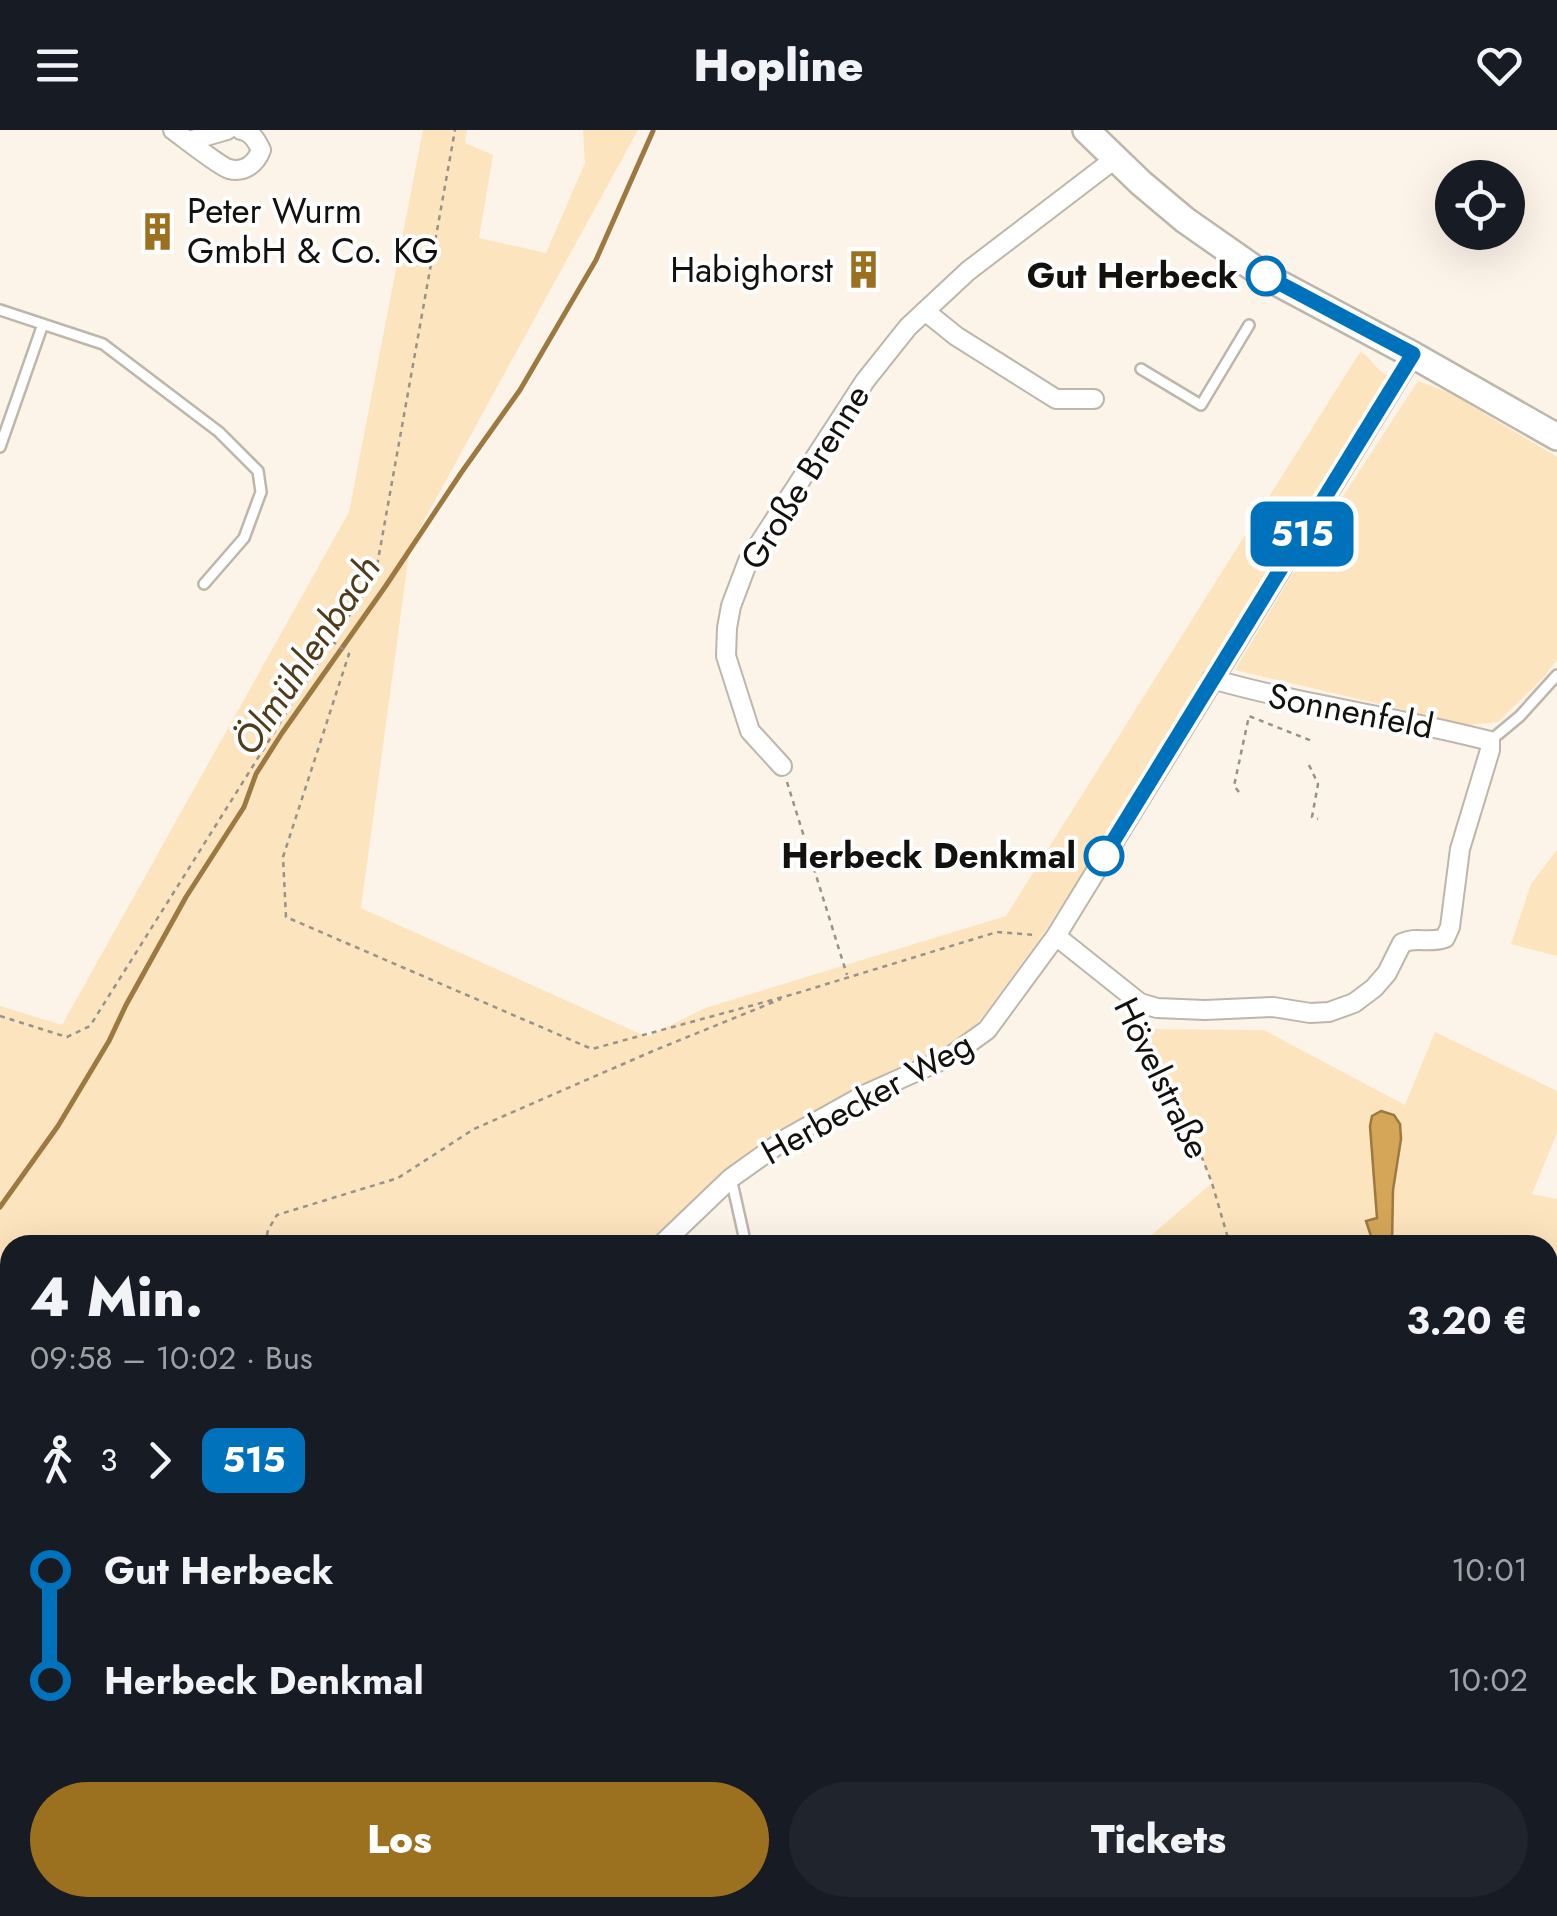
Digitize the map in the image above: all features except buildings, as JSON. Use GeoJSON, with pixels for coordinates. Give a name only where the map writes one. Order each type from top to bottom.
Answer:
{"type":"FeatureCollection","features":[{"type":"Feature","properties":{"kind":"street"},"geometry":{"type":"LineString","coordinates":[[172,130],[229,169],[247,168],[256,162],[261,150],[255,138],[241,130]]}},
{"type":"Feature","properties":{"kind":"street"},"geometry":{"type":"LineString","coordinates":[[189,142],[227,130]]}},
{"type":"Feature","properties":{"kind":"street"},"geometry":{"type":"LineString","coordinates":[[1086,130],[1184,220],[1238,258],[1557,436]]}},
{"type":"Feature","properties":{"kind":"street","name":"Große Brenne"},"geometry":{"type":"LineString","coordinates":[[782,766],[750,731],[726,656],[732,606],[748,561],[864,381],[891,346],[968,271],[1116,158]]}},
{"type":"Feature","properties":{"kind":"street"},"geometry":{"type":"LineString","coordinates":[[925,311],[956,336],[1056,399],[1094,400]]}},
{"type":"Feature","properties":{"kind":"street","name":"Herbecker Weg"},"geometry":{"type":"LineString","coordinates":[[671,1235],[732,1178],[802,1130],[864,1095],[951,1056],[986,1030],[1056,936],[1413,354]]}},
{"type":"Feature","properties":{"kind":"street","name":"Sonnenfeld"},"geometry":{"type":"LineString","coordinates":[[1212,679],[1490,741]]}},
{"type":"Feature","properties":{"kind":"street"},"geometry":{"type":"LineString","coordinates":[[1117,984],[1140,1002],[1172,1010],[1273,1007],[1310,1013],[1329,1012],[1354,1003],[1387,973],[1402,943],[1445,938],[1450,927],[1460,850],[1490,741]]}},
{"type":"Feature","properties":{"kind":"street","name":"Hövelstraße"},"geometry":{"type":"LineString","coordinates":[[1056,936],[1117,984]]}},
{"type":"Feature","properties":{"kind":"lane"},"geometry":{"type":"LineString","coordinates":[[0,310],[103,344],[219,432],[258,472],[261,492],[244,538],[204,584]]}},
{"type":"Feature","properties":{"kind":"lane"},"geometry":{"type":"LineString","coordinates":[[0,447],[43,324]]}},
{"type":"Feature","properties":{"kind":"lane"},"geometry":{"type":"LineString","coordinates":[[1140,370],[1201,404],[1249,325]]}},
{"type":"Feature","properties":{"kind":"lane"},"geometry":{"type":"LineString","coordinates":[[1490,741],[1520,716],[1557,675]]}},
{"type":"Feature","properties":{"kind":"lane","name":"Herbecker Weg"},"geometry":{"type":"LineString","coordinates":[[732,1178],[744,1235]]}},
{"type":"Feature","properties":{"kind":"path"},"geometry":{"type":"LineString","coordinates":[[0,1016],[67,1037],[90,1026],[375,577],[454,130]]}},
{"type":"Feature","properties":{"kind":"path"},"geometry":{"type":"LineString","coordinates":[[332,641],[349,654],[283,857],[286,917],[592,1049],[794,994]]}},
{"type":"Feature","properties":{"kind":"path"},"geometry":{"type":"LineString","coordinates":[[1238,792],[1234,786],[1248,716],[1312,741]]}},
{"type":"Feature","properties":{"kind":"path"},"geometry":{"type":"LineString","coordinates":[[1308,765],[1318,784],[1312,818],[1318,819]]}},
{"type":"Feature","properties":{"kind":"path"},"geometry":{"type":"LineString","coordinates":[[782,766],[848,976]]}},
{"type":"Feature","properties":{"kind":"path"},"geometry":{"type":"LineString","coordinates":[[267,1235],[276,1214],[398,1178],[474,1129],[794,994],[997,932],[1056,936]]}},
{"type":"Feature","properties":{"kind":"path","name":"Hövelstraße"},"geometry":{"type":"LineString","coordinates":[[1117,984],[1203,1160],[1227,1235]]}},
{"type":"Feature","properties":{"kind":"shaded area"},"geometry":{"type":"Polygon","coordinates":[[[423,130],[467,130],[465,143],[493,155],[479,238],[546,253],[585,163],[583,130],[638,130],[410,546],[361,908],[647,1037],[705,1008],[1006,916],[1358,355],[1365,354],[1389,376],[1102,842],[1098,840],[1086,857],[1090,862],[1039,940],[968,1035],[773,1139],[699,1194],[656,1235],[0,1235],[0,1006],[62,1025],[349,512],[423,130]]]}},
{"type":"Feature","properties":{"kind":"shaded area"},"geometry":{"type":"Polygon","coordinates":[[[1418,381],[1450,393],[1557,457],[1557,660],[1498,722],[1469,725],[1235,670],[1418,381]]]}},
{"type":"Feature","properties":{"kind":"shaded area"},"geometry":{"type":"Polygon","coordinates":[[[1557,850],[1557,956],[1511,944],[1531,884],[1557,850]]]}},
{"type":"Feature","properties":{"kind":"shaded area"},"geometry":{"type":"Polygon","coordinates":[[[1137,1029],[1264,1030],[1405,1105],[1435,1032],[1557,1091],[1557,1133],[1532,1194],[1557,1199],[1557,1235],[1152,1235],[1212,1183],[1137,1029]]]}},
{"type":"Feature","properties":{"kind":"shaded area"},"geometry":{"type":"Polygon","coordinates":[[[1381,1111],[1394,1115],[1400,1124],[1392,1235],[1371,1235],[1366,1221],[1377,1218],[1372,1116],[1381,1111]]]}},
{"type":"Feature","properties":{"kind":"waterway","name":"Ölmühlenbach"},"geometry":{"type":"LineString","coordinates":[[0,1207],[58,1126],[109,1041],[186,897],[244,807],[256,774],[282,733],[520,390],[596,260],[653,131]]}},
{"type":"Feature","properties":{"kind":"bus line","name":"515"},"geometry":{"type":"LineString","coordinates":[[1104,856],[1413,354],[1266,276]]}},
{"type":"Feature","properties":{"kind":"place","name":"Peter Wurm GmbH & Co. KG"},"geometry":{"type":"Point","coordinates":[157,231]}},
{"type":"Feature","properties":{"kind":"place","name":"Habighorst"},"geometry":{"type":"Point","coordinates":[863,270]}},
{"type":"Feature","properties":{"kind":"place","name":"Gut Herbeck"},"geometry":{"type":"Point","coordinates":[1266,276]}},
{"type":"Feature","properties":{"kind":"place","name":"Herbeck Denkmal"},"geometry":{"type":"Point","coordinates":[1104,856]}}]}
